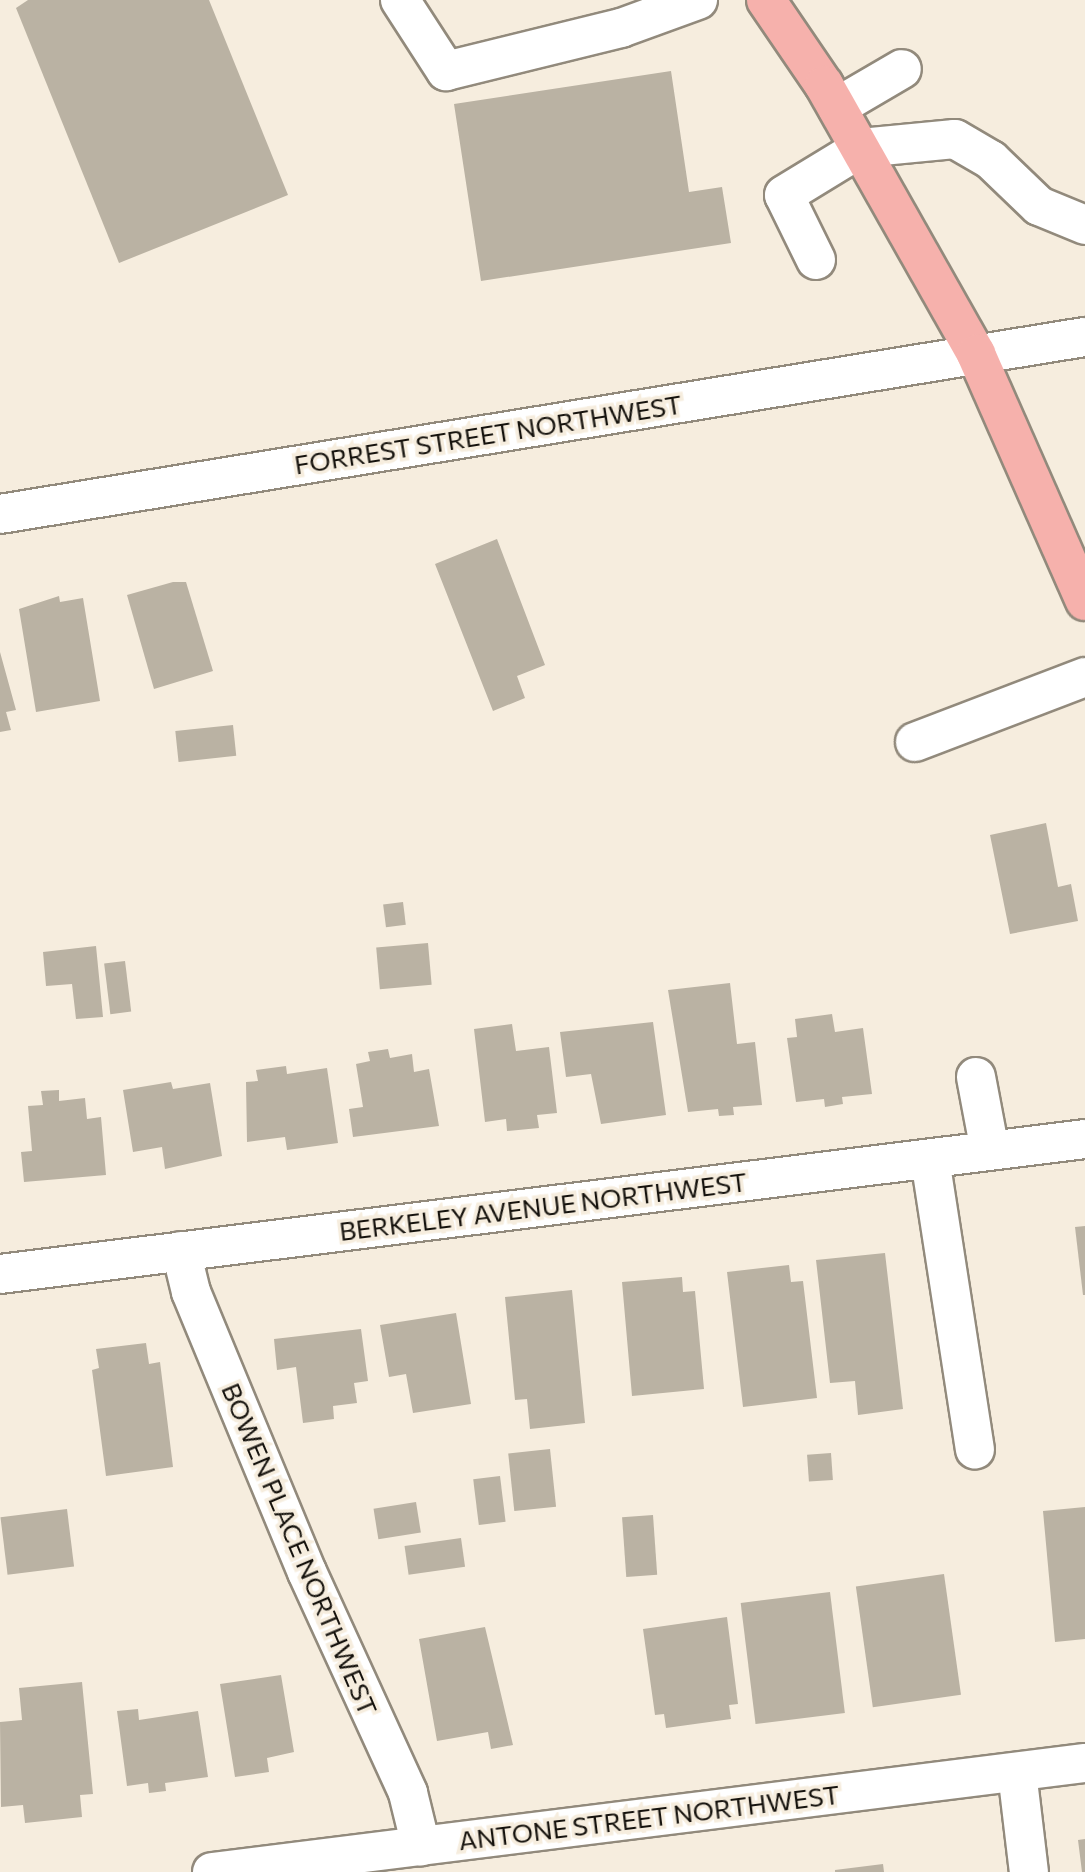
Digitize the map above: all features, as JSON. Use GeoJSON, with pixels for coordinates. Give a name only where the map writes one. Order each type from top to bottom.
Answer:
{"type":"FeatureCollection","features":[{"type":"Feature","properties":{"kind":"main road"},"geometry":{"type":"LineString","coordinates":[[766,0],[862,148],[976,354],[1085,601]]}},
{"type":"Feature","properties":{"kind":"street"},"geometry":{"type":"LineString","coordinates":[[400,0],[446,71],[621,27],[698,0]]}},
{"type":"Feature","properties":{"kind":"street"},"geometry":{"type":"LineString","coordinates":[[837,107],[902,69]]}},
{"type":"Feature","properties":{"kind":"street"},"geometry":{"type":"LineString","coordinates":[[816,260],[784,195],[862,148],[955,139],[990,160],[1039,206],[1085,225]]}},
{"type":"Feature","properties":{"kind":"street","name":"FORREST STREET NORTHWEST"},"geometry":{"type":"LineString","coordinates":[[0,514],[1085,337]]}},
{"type":"Feature","properties":{"kind":"street"},"geometry":{"type":"LineString","coordinates":[[915,742],[1085,677]]}},
{"type":"Feature","properties":{"kind":"street"},"geometry":{"type":"LineString","coordinates":[[976,1077],[990,1151]]}},
{"type":"Feature","properties":{"kind":"street","name":"BERKELEY AVENUE NORTHWEST"},"geometry":{"type":"LineString","coordinates":[[0,1274],[1085,1139]]}},
{"type":"Feature","properties":{"kind":"street"},"geometry":{"type":"LineString","coordinates":[[930,1158],[975,1450]]}},
{"type":"Feature","properties":{"kind":"street","name":"BOWEN PLACE NORTHWEST"},"geometry":{"type":"LineString","coordinates":[[181,1251],[191,1292],[301,1559],[408,1793],[421,1846]]}},
{"type":"Feature","properties":{"kind":"street","name":"ANTONE STREET NORTHWEST"},"geometry":{"type":"LineString","coordinates":[[212,1872],[1085,1763]]}},
{"type":"Feature","properties":{"kind":"street"},"geometry":{"type":"LineString","coordinates":[[1017,1772],[1029,1872]]}},
{"type":"Feature","properties":{"kind":"building"},"geometry":{"type":"Polygon","coordinates":[[[28,0],[209,0],[288,195],[119,263],[16,8],[28,0]]]}},
{"type":"Feature","properties":{"kind":"building"},"geometry":{"type":"Polygon","coordinates":[[[671,71],[689,192],[722,187],[731,243],[481,281],[454,104],[671,71]]]}},
{"type":"Feature","properties":{"kind":"building"},"geometry":{"type":"Polygon","coordinates":[[[497,539],[545,665],[517,676],[525,698],[493,711],[435,564],[497,539]]]}},
{"type":"Feature","properties":{"kind":"building"},"geometry":{"type":"Polygon","coordinates":[[[173,582],[186,582],[213,671],[154,689],[127,595],[173,582]]]}},
{"type":"Feature","properties":{"kind":"building"},"geometry":{"type":"Polygon","coordinates":[[[59,596],[60,602],[83,598],[100,701],[36,712],[19,609],[59,596]]]}},
{"type":"Feature","properties":{"kind":"building"},"geometry":{"type":"Polygon","coordinates":[[[0,652],[16,710],[6,712],[11,730],[0,732],[0,652]]]}},
{"type":"Feature","properties":{"kind":"building"},"geometry":{"type":"Polygon","coordinates":[[[233,725],[236,756],[179,762],[175,731],[233,725]]]}},
{"type":"Feature","properties":{"kind":"building"},"geometry":{"type":"Polygon","coordinates":[[[1046,823],[1058,887],[1071,884],[1078,921],[1010,934],[990,835],[1046,823]]]}},
{"type":"Feature","properties":{"kind":"building"},"geometry":{"type":"Polygon","coordinates":[[[403,902],[406,925],[386,927],[383,904],[403,902]]]}},
{"type":"Feature","properties":{"kind":"building"},"geometry":{"type":"Polygon","coordinates":[[[428,943],[432,985],[380,989],[376,948],[428,943]]]}},
{"type":"Feature","properties":{"kind":"building"},"geometry":{"type":"Polygon","coordinates":[[[96,946],[103,1017],[76,1019],[72,984],[46,986],[43,952],[96,946]]]}},
{"type":"Feature","properties":{"kind":"building"},"geometry":{"type":"Polygon","coordinates":[[[125,961],[131,1012],[110,1014],[104,964],[125,961]]]}},
{"type":"Feature","properties":{"kind":"building"},"geometry":{"type":"Polygon","coordinates":[[[730,983],[737,1044],[755,1042],[762,1105],[733,1107],[734,1115],[719,1116],[718,1109],[688,1112],[668,990],[730,983]]]}},
{"type":"Feature","properties":{"kind":"building"},"geometry":{"type":"Polygon","coordinates":[[[832,1014],[835,1032],[863,1028],[872,1094],[842,1097],[843,1104],[825,1107],[824,1099],[796,1102],[787,1038],[797,1037],[795,1019],[832,1014]]]}},
{"type":"Feature","properties":{"kind":"building"},"geometry":{"type":"Polygon","coordinates":[[[653,1022],[666,1115],[601,1124],[591,1074],[566,1077],[560,1032],[653,1022]]]}},
{"type":"Feature","properties":{"kind":"building"},"geometry":{"type":"Polygon","coordinates":[[[512,1024],[516,1051],[549,1047],[557,1113],[537,1115],[539,1128],[507,1131],[506,1119],[485,1122],[474,1029],[512,1024]]]}},
{"type":"Feature","properties":{"kind":"building"},"geometry":{"type":"Polygon","coordinates":[[[388,1049],[390,1058],[412,1054],[414,1072],[429,1069],[439,1126],[353,1137],[349,1109],[363,1107],[356,1064],[370,1061],[368,1052],[388,1049]]]}},
{"type":"Feature","properties":{"kind":"building"},"geometry":{"type":"Polygon","coordinates":[[[286,1066],[287,1074],[327,1068],[338,1143],[287,1150],[285,1137],[247,1142],[246,1082],[258,1081],[256,1070],[286,1066]]]}},
{"type":"Feature","properties":{"kind":"building"},"geometry":{"type":"Polygon","coordinates":[[[171,1082],[173,1089],[210,1083],[222,1156],[165,1169],[162,1147],[133,1152],[123,1090],[171,1082]]]}},
{"type":"Feature","properties":{"kind":"building"},"geometry":{"type":"Polygon","coordinates":[[[59,1090],[59,1101],[85,1098],[87,1119],[101,1117],[106,1175],[24,1182],[21,1152],[32,1151],[28,1106],[43,1105],[41,1091],[59,1090]]]}},
{"type":"Feature","properties":{"kind":"building"},"geometry":{"type":"Polygon","coordinates":[[[1085,1226],[1085,1295],[1083,1295],[1075,1227],[1085,1226]]]}},
{"type":"Feature","properties":{"kind":"building"},"geometry":{"type":"Polygon","coordinates":[[[885,1253],[903,1409],[858,1415],[855,1381],[830,1383],[816,1260],[885,1253]]]}},
{"type":"Feature","properties":{"kind":"building"},"geometry":{"type":"Polygon","coordinates":[[[789,1265],[791,1282],[803,1281],[817,1398],[743,1407],[727,1272],[789,1265]]]}},
{"type":"Feature","properties":{"kind":"building"},"geometry":{"type":"Polygon","coordinates":[[[682,1277],[683,1292],[695,1291],[704,1389],[632,1396],[622,1282],[682,1277]]]}},
{"type":"Feature","properties":{"kind":"building"},"geometry":{"type":"Polygon","coordinates":[[[572,1290],[585,1423],[530,1429],[527,1399],[515,1400],[505,1297],[572,1290]]]}},
{"type":"Feature","properties":{"kind":"building"},"geometry":{"type":"Polygon","coordinates":[[[456,1313],[471,1404],[413,1413],[406,1374],[389,1377],[380,1325],[456,1313]]]}},
{"type":"Feature","properties":{"kind":"building"},"geometry":{"type":"Polygon","coordinates":[[[361,1329],[368,1381],[354,1383],[357,1403],[333,1406],[334,1419],[303,1423],[296,1367],[277,1370],[274,1339],[361,1329]]]}},
{"type":"Feature","properties":{"kind":"building"},"geometry":{"type":"Polygon","coordinates":[[[146,1343],[149,1364],[160,1362],[173,1467],[106,1476],[92,1370],[99,1368],[96,1349],[146,1343]]]}},
{"type":"Feature","properties":{"kind":"building"},"geometry":{"type":"Polygon","coordinates":[[[550,1449],[556,1507],[514,1511],[508,1453],[550,1449]]]}},
{"type":"Feature","properties":{"kind":"building"},"geometry":{"type":"Polygon","coordinates":[[[831,1453],[833,1480],[809,1482],[807,1455],[831,1453]]]}},
{"type":"Feature","properties":{"kind":"building"},"geometry":{"type":"Polygon","coordinates":[[[500,1476],[506,1522],[479,1525],[473,1479],[500,1476]]]}},
{"type":"Feature","properties":{"kind":"building"},"geometry":{"type":"Polygon","coordinates":[[[416,1502],[421,1533],[378,1539],[374,1509],[416,1502]]]}},
{"type":"Feature","properties":{"kind":"building"},"geometry":{"type":"Polygon","coordinates":[[[1085,1507],[1085,1639],[1055,1642],[1043,1511],[1085,1507]]]}},
{"type":"Feature","properties":{"kind":"building"},"geometry":{"type":"Polygon","coordinates":[[[67,1509],[74,1567],[8,1575],[0,1517],[67,1509]]]}},
{"type":"Feature","properties":{"kind":"building"},"geometry":{"type":"Polygon","coordinates":[[[653,1515],[657,1575],[626,1577],[622,1517],[653,1515]]]}},
{"type":"Feature","properties":{"kind":"building"},"geometry":{"type":"Polygon","coordinates":[[[461,1538],[465,1567],[409,1575],[405,1546],[461,1538]]]}},
{"type":"Feature","properties":{"kind":"building"},"geometry":{"type":"Polygon","coordinates":[[[944,1574],[961,1695],[873,1707],[856,1586],[944,1574]]]}},
{"type":"Feature","properties":{"kind":"building"},"geometry":{"type":"Polygon","coordinates":[[[830,1592],[845,1713],[756,1724],[741,1603],[830,1592]]]}},
{"type":"Feature","properties":{"kind":"building"},"geometry":{"type":"Polygon","coordinates":[[[727,1617],[738,1704],[729,1705],[731,1719],[666,1728],[664,1714],[655,1715],[643,1629],[727,1617]]]}},
{"type":"Feature","properties":{"kind":"building"},"geometry":{"type":"Polygon","coordinates":[[[485,1627],[513,1745],[491,1749],[488,1732],[437,1741],[419,1639],[485,1627]]]}},
{"type":"Feature","properties":{"kind":"building"},"geometry":{"type":"Polygon","coordinates":[[[281,1675],[294,1752],[267,1758],[269,1772],[235,1777],[220,1684],[281,1675]]]}},
{"type":"Feature","properties":{"kind":"building"},"geometry":{"type":"Polygon","coordinates":[[[82,1682],[93,1794],[80,1795],[82,1817],[25,1823],[23,1805],[1,1807],[0,1722],[22,1720],[19,1688],[82,1682]]]}},
{"type":"Feature","properties":{"kind":"building"},"geometry":{"type":"Polygon","coordinates":[[[138,1709],[139,1720],[198,1711],[208,1777],[165,1783],[166,1791],[149,1793],[148,1783],[127,1786],[117,1711],[138,1709]]]}},
{"type":"Feature","properties":{"kind":"building"},"geometry":{"type":"Polygon","coordinates":[[[1085,1839],[1085,1872],[1082,1872],[1078,1840],[1085,1839]]]}},
{"type":"Feature","properties":{"kind":"building"},"geometry":{"type":"Polygon","coordinates":[[[883,1864],[884,1872],[835,1872],[835,1870],[883,1864]]]}}]}
